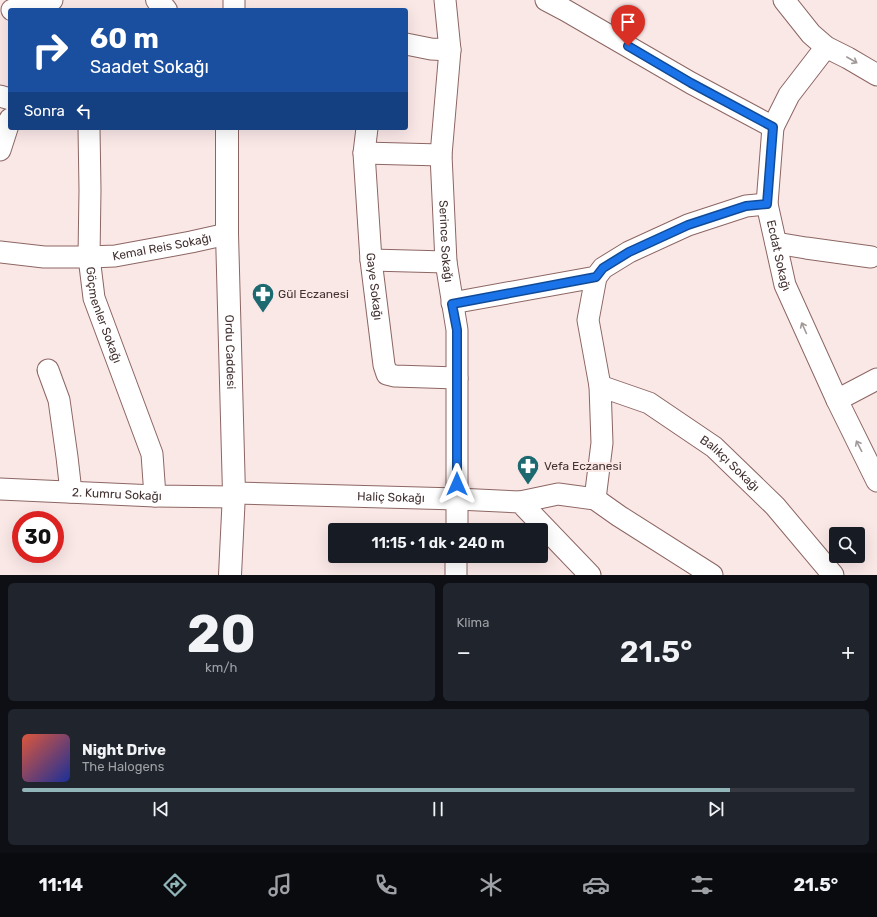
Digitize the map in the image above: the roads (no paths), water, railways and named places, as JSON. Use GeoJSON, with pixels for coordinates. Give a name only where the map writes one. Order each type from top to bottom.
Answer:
{"type":"FeatureCollection","features":[{"type":"Feature","properties":{"kind":"main road"},"geometry":{"type":"LineString","coordinates":[[157,0],[164,8]]}},
{"type":"Feature","properties":{"kind":"main road","name":"Ordu Caddesi"},"geometry":{"type":"LineString","coordinates":[[227,130],[227,234],[234,495],[230,575]]}},
{"type":"Feature","properties":{"kind":"street"},"geometry":{"type":"LineString","coordinates":[[19,8],[52,0]]}},
{"type":"Feature","properties":{"kind":"street","name":"Serince Sokağı"},"geometry":{"type":"LineString","coordinates":[[445,0],[450,50],[441,155],[446,262],[457,330],[457,523]]}},
{"type":"Feature","properties":{"kind":"street"},"geometry":{"type":"LineString","coordinates":[[546,0],[691,83],[773,127],[789,95],[826,47]]}},
{"type":"Feature","properties":{"kind":"street"},"geometry":{"type":"LineString","coordinates":[[784,0],[811,34],[826,47],[877,75]]}},
{"type":"Feature","properties":{"kind":"street"},"geometry":{"type":"LineString","coordinates":[[408,44],[431,49],[450,50]]}},
{"type":"Feature","properties":{"kind":"street"},"geometry":{"type":"LineString","coordinates":[[0,150],[8,125]]}},
{"type":"Feature","properties":{"kind":"street","name":"Ecdat Sokağı"},"geometry":{"type":"LineString","coordinates":[[773,127],[767,204],[785,285],[837,400],[877,480]]}},
{"type":"Feature","properties":{"kind":"street","name":"Göçmenler Sokağı"},"geometry":{"type":"LineString","coordinates":[[89,130],[89,257],[94,298],[152,454],[155,496]]}},
{"type":"Feature","properties":{"kind":"street","name":"Gaye Sokağı"},"geometry":{"type":"LineString","coordinates":[[367,130],[364,153],[370,260],[384,365],[387,374],[395,376],[457,378]]}},
{"type":"Feature","properties":{"kind":"street"},"geometry":{"type":"LineString","coordinates":[[364,153],[441,155]]}},
{"type":"Feature","properties":{"kind":"street"},"geometry":{"type":"LineString","coordinates":[[712,575],[619,516],[595,498],[602,443],[600,386],[588,320],[596,277],[603,268],[629,252],[688,225],[746,206],[767,204]]}},
{"type":"Feature","properties":{"kind":"street","name":"Kemal Reis Sokağı"},"geometry":{"type":"LineString","coordinates":[[0,252],[44,257],[115,256],[227,234]]}},
{"type":"Feature","properties":{"kind":"street"},"geometry":{"type":"LineString","coordinates":[[776,243],[871,257]]}},
{"type":"Feature","properties":{"kind":"street"},"geometry":{"type":"LineString","coordinates":[[370,260],[446,262]]}},
{"type":"Feature","properties":{"kind":"street"},"geometry":{"type":"LineString","coordinates":[[452,304],[596,277]]}},
{"type":"Feature","properties":{"kind":"street"},"geometry":{"type":"LineString","coordinates":[[48,370],[59,400],[71,492]]}},
{"type":"Feature","properties":{"kind":"street"},"geometry":{"type":"LineString","coordinates":[[837,400],[877,379]]}},
{"type":"Feature","properties":{"kind":"street","name":"Balıkçı Sokağı"},"geometry":{"type":"LineString","coordinates":[[600,386],[649,403],[714,447],[775,506],[833,575]]}},
{"type":"Feature","properties":{"kind":"street","name":"2. Kumru Sokağı"},"geometry":{"type":"LineString","coordinates":[[0,489],[155,496],[234,495]]}},
{"type":"Feature","properties":{"kind":"street","name":"Haliç Sokağı"},"geometry":{"type":"LineString","coordinates":[[234,495],[457,499],[520,502],[558,494],[595,498]]}},
{"type":"Feature","properties":{"kind":"street"},"geometry":{"type":"LineString","coordinates":[[520,502],[590,575]]}},
{"type":"Feature","properties":{"kind":"street"},"geometry":{"type":"LineString","coordinates":[[456,563],[456,575]]}},
{"type":"Feature","properties":{"kind":"place","name":"Gül Eczanesi"},"geometry":{"type":"Point","coordinates":[263,314]}},
{"type":"Feature","properties":{"kind":"place","name":"Vefa Eczanesi"},"geometry":{"type":"Point","coordinates":[528,486]}}]}
